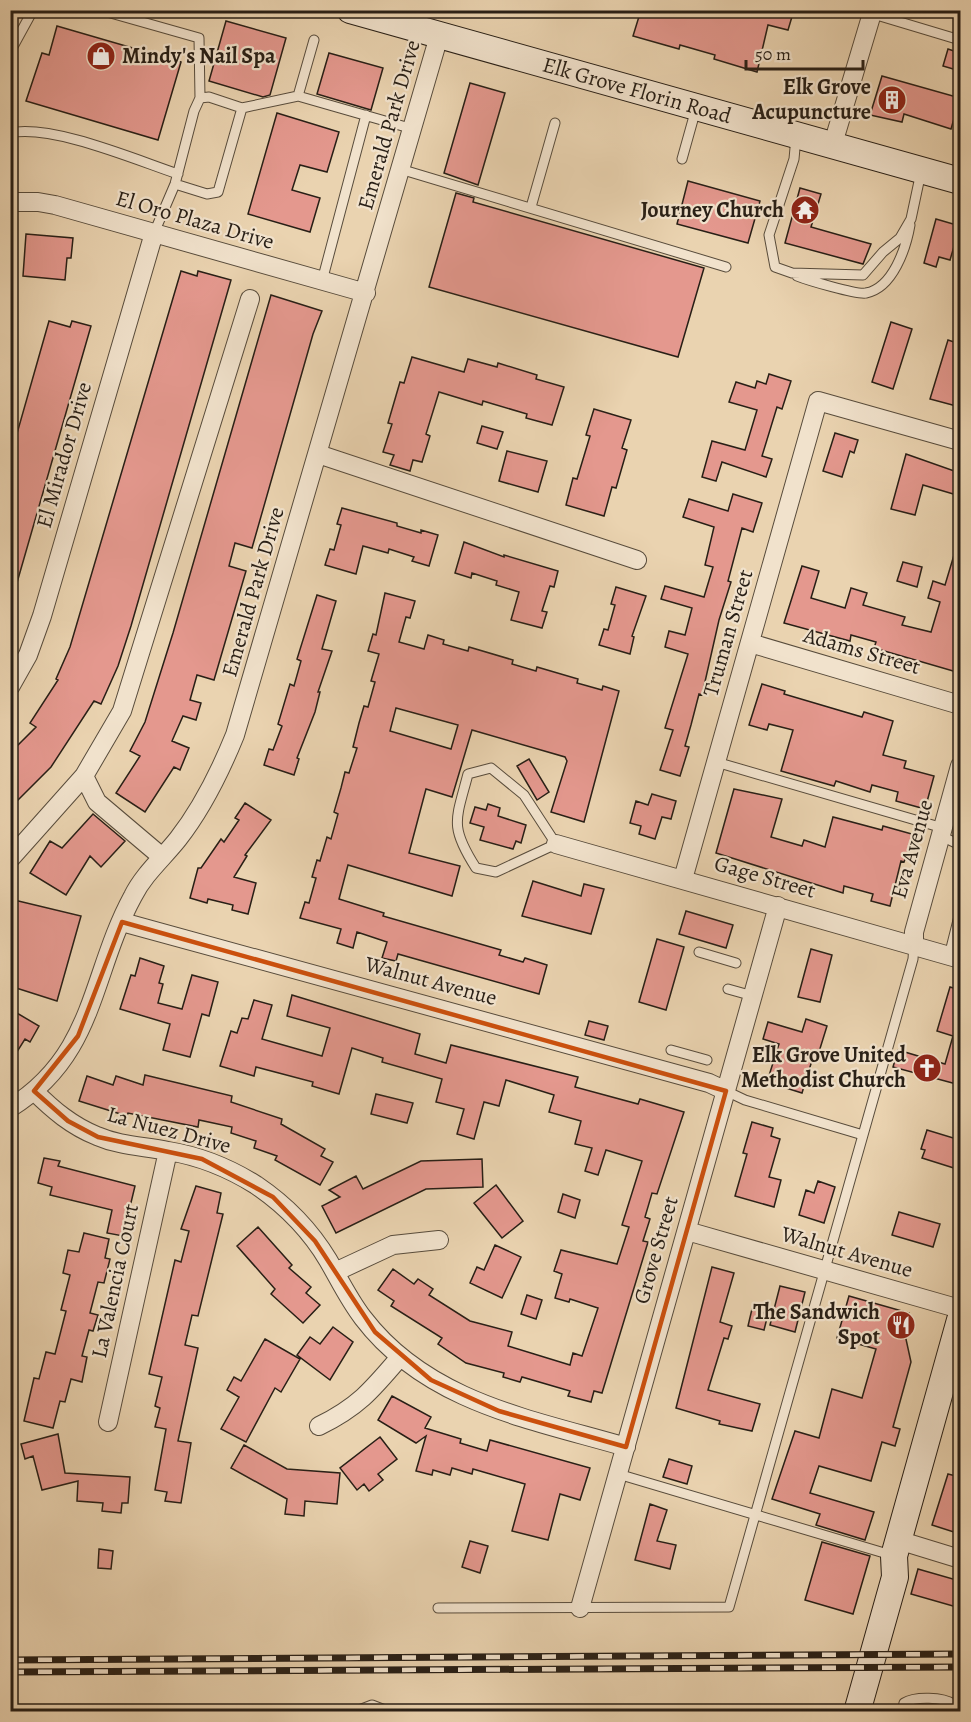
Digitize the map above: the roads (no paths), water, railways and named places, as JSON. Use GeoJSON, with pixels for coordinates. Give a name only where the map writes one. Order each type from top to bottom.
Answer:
{"type":"FeatureCollection","features":[{"type":"Feature","properties":{"kind":"main road","name":"Elk Grove Florin Road"},"geometry":{"type":"LineString","coordinates":[[350,10],[696,109],[960,181]]}},
{"type":"Feature","properties":{"kind":"main road"},"geometry":{"type":"LineString","coordinates":[[845,1711],[895,1577],[896,1548],[960,1320]]}},
{"type":"Feature","properties":{"kind":"street"},"geometry":{"type":"LineString","coordinates":[[832,147],[868,12]]}},
{"type":"Feature","properties":{"kind":"street","name":"Emerald Park Drive"},"geometry":{"type":"LineString","coordinates":[[10,1108],[34,1092],[59,1066],[78,1036],[122,922],[141,882],[201,806],[220,771],[235,735],[366,293],[400,169],[414,129],[439,36]]}},
{"type":"Feature","properties":{"kind":"street","name":"El Oro Plaza Drive"},"geometry":{"type":"LineString","coordinates":[[10,202],[38,202],[55,205],[366,293]]}},
{"type":"Feature","properties":{"kind":"street","name":"El Mirador Drive"},"geometry":{"type":"LineString","coordinates":[[10,687],[28,655],[42,616],[154,233]]}},
{"type":"Feature","properties":{"kind":"street"},"geometry":{"type":"LineString","coordinates":[[10,859],[84,776],[122,711],[250,299]]}},
{"type":"Feature","properties":{"kind":"street","name":"Truman Street"},"geometry":{"type":"LineString","coordinates":[[683,879],[818,401],[960,441]]}},
{"type":"Feature","properties":{"kind":"street"},"geometry":{"type":"LineString","coordinates":[[318,454],[638,560]]}},
{"type":"Feature","properties":{"kind":"street","name":"Adams Street"},"geometry":{"type":"LineString","coordinates":[[750,643],[960,705]]}},
{"type":"Feature","properties":{"kind":"street","name":"Eva Avenue"},"geometry":{"type":"LineString","coordinates":[[914,945],[914,932],[960,766]]}},
{"type":"Feature","properties":{"kind":"street"},"geometry":{"type":"LineString","coordinates":[[84,776],[97,802],[162,857]]}},
{"type":"Feature","properties":{"kind":"street","name":"Gage Street"},"geometry":{"type":"LineString","coordinates":[[556,844],[955,957]]}},
{"type":"Feature","properties":{"kind":"street","name":"Grove Street"},"geometry":{"type":"LineString","coordinates":[[580,1608],[778,906]]}},
{"type":"Feature","properties":{"kind":"street","name":"Walnut Avenue"},"geometry":{"type":"LineString","coordinates":[[122,922],[709,1083],[726,1091]]}},
{"type":"Feature","properties":{"kind":"street","name":"La Nuez Drive"},"geometry":{"type":"LineString","coordinates":[[34,1092],[68,1121],[98,1137],[131,1146],[168,1150],[221,1166],[273,1197],[302,1226],[335,1272],[363,1318],[400,1357],[430,1380],[463,1397],[499,1411],[626,1447]]}},
{"type":"Feature","properties":{"kind":"street","name":"La Valencia Court"},"geometry":{"type":"LineString","coordinates":[[108,1422],[168,1150]]}},
{"type":"Feature","properties":{"kind":"street","name":"Walnut Avenue"},"geometry":{"type":"LineString","coordinates":[[687,1231],[960,1309]]}},
{"type":"Feature","properties":{"kind":"street"},"geometry":{"type":"LineString","coordinates":[[335,1272],[393,1245],[439,1240]]}},
{"type":"Feature","properties":{"kind":"street"},"geometry":{"type":"LineString","coordinates":[[319,1426],[346,1413],[359,1402],[400,1357]]}},
{"type":"Feature","properties":{"kind":"street"},"geometry":{"type":"LineString","coordinates":[[896,1548],[960,1559]]}},
{"type":"Feature","properties":{"kind":"lane"},"geometry":{"type":"LineString","coordinates":[[10,52],[33,10]]}},
{"type":"Feature","properties":{"kind":"lane"},"geometry":{"type":"LineString","coordinates":[[100,10],[199,38],[200,98],[194,111],[175,184],[154,233]]}},
{"type":"Feature","properties":{"kind":"lane"},"geometry":{"type":"LineString","coordinates":[[868,12],[960,40]]}},
{"type":"Feature","properties":{"kind":"lane"},"geometry":{"type":"LineString","coordinates":[[298,96],[314,40]]}},
{"type":"Feature","properties":{"kind":"lane"},"geometry":{"type":"LineString","coordinates":[[200,98],[209,97],[242,108],[298,96],[414,129]]}},
{"type":"Feature","properties":{"kind":"lane"},"geometry":{"type":"LineString","coordinates":[[175,184],[207,194],[218,192],[242,108]]}},
{"type":"Feature","properties":{"kind":"lane"},"geometry":{"type":"LineString","coordinates":[[682,159],[696,109]]}},
{"type":"Feature","properties":{"kind":"lane"},"geometry":{"type":"LineString","coordinates":[[322,280],[366,115]]}},
{"type":"Feature","properties":{"kind":"lane"},"geometry":{"type":"LineString","coordinates":[[531,207],[555,123]]}},
{"type":"Feature","properties":{"kind":"lane"},"geometry":{"type":"LineString","coordinates":[[10,133],[19,131],[64,136],[178,174]]}},
{"type":"Feature","properties":{"kind":"lane"},"geometry":{"type":"LineString","coordinates":[[796,137],[794,159],[770,235],[775,267],[808,281],[864,294],[875,290],[896,270],[907,243],[921,171]]}},
{"type":"Feature","properties":{"kind":"lane"},"geometry":{"type":"LineString","coordinates":[[400,169],[726,267]]}},
{"type":"Feature","properties":{"kind":"lane"},"geometry":{"type":"LineString","coordinates":[[792,273],[863,275],[883,252],[900,238],[911,219]]}},
{"type":"Feature","properties":{"kind":"lane"},"geometry":{"type":"LineString","coordinates":[[716,762],[942,832],[960,845]]}},
{"type":"Feature","properties":{"kind":"lane"},"geometry":{"type":"LineString","coordinates":[[491,768],[524,795],[556,844],[496,872],[476,868],[460,843],[456,819],[468,774],[491,768]]}},
{"type":"Feature","properties":{"kind":"lane"},"geometry":{"type":"LineString","coordinates":[[955,957],[960,912]]}},
{"type":"Feature","properties":{"kind":"lane"},"geometry":{"type":"LineString","coordinates":[[438,1608],[729,1607],[913,959],[914,945]]}},
{"type":"Feature","properties":{"kind":"lane"},"geometry":{"type":"LineString","coordinates":[[699,952],[736,963]]}},
{"type":"Feature","properties":{"kind":"lane"},"geometry":{"type":"LineString","coordinates":[[728,989],[753,996]]}},
{"type":"Feature","properties":{"kind":"lane"},"geometry":{"type":"LineString","coordinates":[[671,1050],[707,1060]]}},
{"type":"Feature","properties":{"kind":"lane"},"geometry":{"type":"LineString","coordinates":[[726,1091],[745,1100],[863,1135]]}},
{"type":"Feature","properties":{"kind":"lane"},"geometry":{"type":"LineString","coordinates":[[618,1474],[756,1515],[896,1548]]}},
{"type":"Feature","properties":{"kind":"lane"},"geometry":{"type":"LineString","coordinates":[[902,1712],[904,1703],[913,1699],[945,1700],[953,1704],[955,1712]]}},
{"type":"Feature","properties":{"kind":"lane"},"geometry":{"type":"LineString","coordinates":[[354,1712],[372,1706],[390,1712]]}},
{"type":"Feature","properties":{"kind":"railway"},"geometry":{"type":"LineString","coordinates":[[10,1660],[960,1654]]}},
{"type":"Feature","properties":{"kind":"railway"},"geometry":{"type":"LineString","coordinates":[[10,1672],[960,1667]]}},
{"type":"Feature","properties":{"kind":"place","name":"Mindy's Nail Spa"},"geometry":{"type":"Point","coordinates":[101,56]}},
{"type":"Feature","properties":{"kind":"place","name":"Elk Grove Acupuncture"},"geometry":{"type":"Point","coordinates":[892,100]}},
{"type":"Feature","properties":{"kind":"place","name":"Journey Church"},"geometry":{"type":"Point","coordinates":[805,210]}},
{"type":"Feature","properties":{"kind":"place","name":"Elk Grove United Methodist Church"},"geometry":{"type":"Point","coordinates":[927,1068]}},
{"type":"Feature","properties":{"kind":"place","name":"The Sandwich Spot"},"geometry":{"type":"Point","coordinates":[901,1325]}}]}
